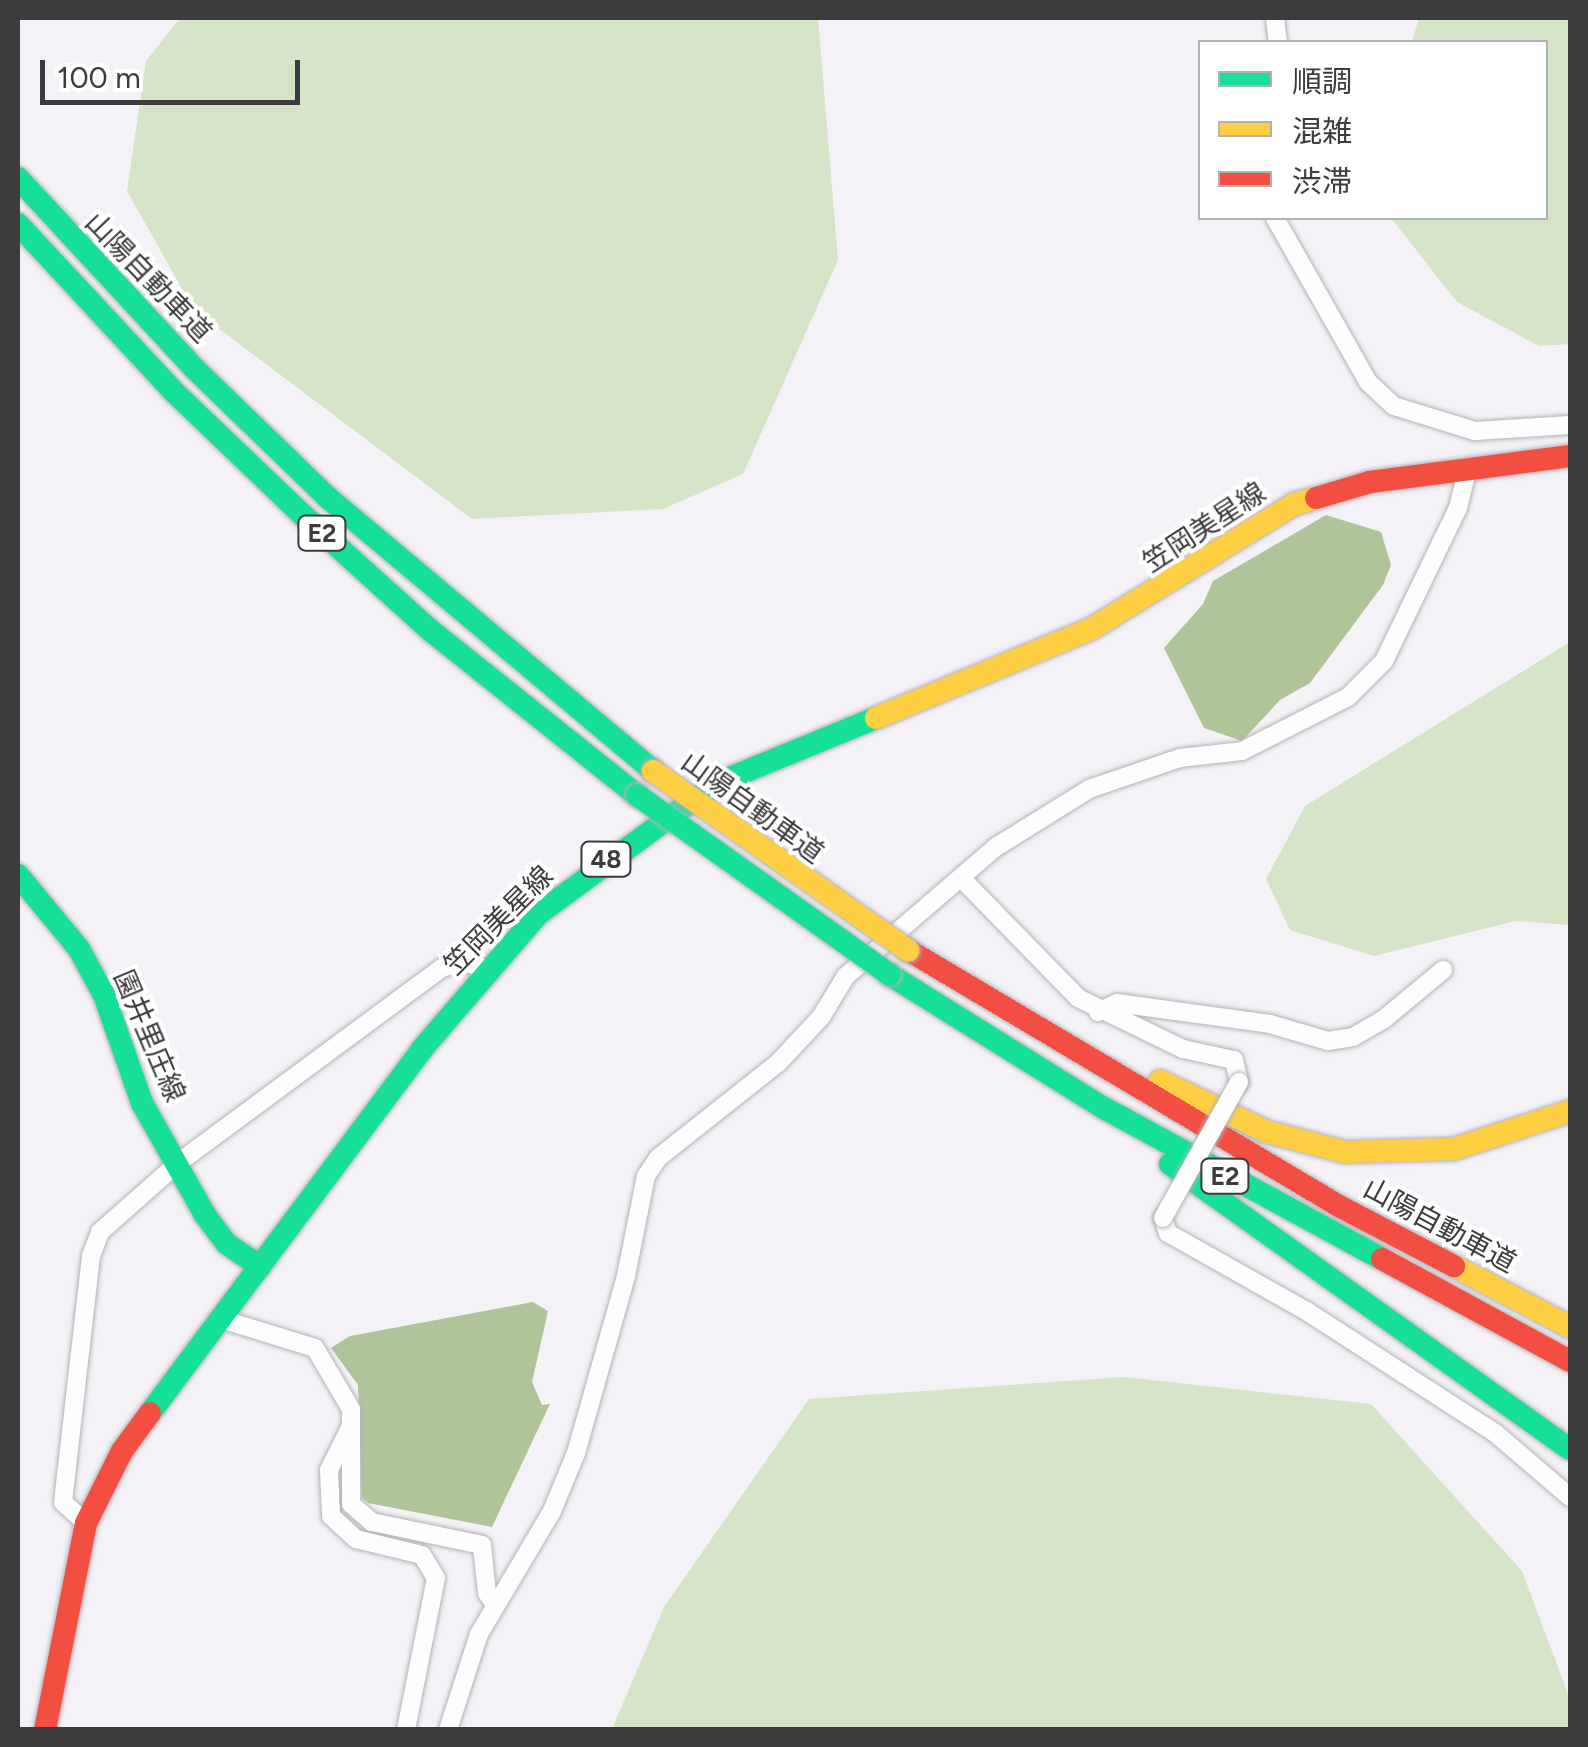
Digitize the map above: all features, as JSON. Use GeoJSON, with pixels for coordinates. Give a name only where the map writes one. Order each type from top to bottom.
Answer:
{"type":"FeatureCollection","features":[{"type":"Feature","properties":{"kind":"main road","name":"山陽自動車道"},"geometry":{"type":"LineString","coordinates":[[18,178],[55,222],[327,497],[653,771],[818,891],[910,947],[1322,1196],[1570,1326]]}},
{"type":"Feature","properties":{"kind":"main road","name":"E2"},"geometry":{"type":"LineString","coordinates":[[25,232],[306,518],[430,630],[637,795],[890,975],[1001,1046],[1324,1232],[1570,1361]]}},
{"type":"Feature","properties":{"kind":"main road","name":"笠岡美星線"},"geometry":{"type":"LineString","coordinates":[[44,1730],[86,1523],[130,1440],[485,969],[538,914],[613,853],[716,784],[1092,629],[1294,504],[1370,482],[1570,456]]}},
{"type":"Feature","properties":{"kind":"main road","name":"園井里庄線"},"geometry":{"type":"LineString","coordinates":[[18,876],[79,949],[104,995],[142,1103],[216,1229],[260,1266]]}},
{"type":"Feature","properties":{"kind":"main road"},"geometry":{"type":"LineString","coordinates":[[910,947],[1193,1098],[1268,1132],[1345,1152],[1454,1149],[1570,1112]]}},
{"type":"Feature","properties":{"kind":"main road"},"geometry":{"type":"LineString","coordinates":[[1001,1046],[1570,1449]]}},
{"type":"Feature","properties":{"kind":"street"},"geometry":{"type":"LineString","coordinates":[[1276,220],[1368,382],[1394,406],[1476,431],[1570,425]]}},
{"type":"Feature","properties":{"kind":"street"},"geometry":{"type":"LineString","coordinates":[[448,1730],[494,1603],[552,1511],[576,1453],[652,1167],[778,1062],[821,1017],[846,976],[996,847],[1089,789],[1180,758],[1242,752],[1348,696],[1384,661],[1458,508],[1468,467]]}},
{"type":"Feature","properties":{"kind":"street"},"geometry":{"type":"LineString","coordinates":[[962,879],[1098,1012],[1184,1049],[1234,1060],[1239,1082],[1163,1218],[1168,1232],[1308,1312],[1495,1433],[1570,1496]]}},
{"type":"Feature","properties":{"kind":"street"},"geometry":{"type":"LineString","coordinates":[[86,1523],[63,1502],[91,1256],[100,1232],[178,1163],[442,968],[462,960],[485,969]]}},
{"type":"Feature","properties":{"kind":"street"},"geometry":{"type":"LineString","coordinates":[[1098,1012],[1117,1003],[1270,1024],[1328,1041],[1352,1037],[1384,1019],[1443,970]]}},
{"type":"Feature","properties":{"kind":"street"},"geometry":{"type":"LineString","coordinates":[[222,1320],[315,1348],[346,1391],[349,1485],[360,1514],[482,1544],[487,1593],[494,1603]]}},
{"type":"Feature","properties":{"kind":"street"},"geometry":{"type":"LineString","coordinates":[[350,1428],[329,1470],[332,1516],[356,1539],[422,1555],[436,1578],[406,1730]]}},
{"type":"Feature","properties":{"kind":"shaded area"},"geometry":{"type":"Polygon","coordinates":[[[180,18],[818,18],[838,260],[743,474],[663,509],[472,519],[194,310],[127,191],[146,61],[180,18]]]}},
{"type":"Feature","properties":{"kind":"shaded area"},"geometry":{"type":"Polygon","coordinates":[[[1419,18],[1570,18],[1570,344],[1539,346],[1457,302],[1393,220],[1548,220],[1548,40],[1413,40],[1419,18]]]}},
{"type":"Feature","properties":{"kind":"shaded area"},"geometry":{"type":"Polygon","coordinates":[[[1326,515],[1381,532],[1391,565],[1383,585],[1310,683],[1280,700],[1242,741],[1204,728],[1164,648],[1203,604],[1213,581],[1326,515]]]}},
{"type":"Feature","properties":{"kind":"shaded area"},"geometry":{"type":"Polygon","coordinates":[[[1570,642],[1570,925],[1516,921],[1374,956],[1290,930],[1266,879],[1305,806],[1570,642]]]}},
{"type":"Feature","properties":{"kind":"shaded area"},"geometry":{"type":"Polygon","coordinates":[[[533,1302],[548,1311],[532,1382],[542,1405],[550,1404],[492,1527],[368,1503],[362,1498],[358,1385],[331,1348],[350,1336],[533,1302]]]}},
{"type":"Feature","properties":{"kind":"shaded area"},"geometry":{"type":"Polygon","coordinates":[[[1124,1377],[1371,1404],[1522,1571],[1570,1699],[1570,1729],[612,1729],[664,1607],[809,1399],[1124,1377]]]}},
{"type":"Feature","properties":{"kind":"traffic: fast"},"geometry":{"type":"LineString","coordinates":[[18,178],[195,369],[327,497],[653,771]]}},
{"type":"Feature","properties":{"kind":"traffic: fast"},"geometry":{"type":"LineString","coordinates":[[18,224],[173,391],[306,518],[430,630],[637,795]]}},
{"type":"Feature","properties":{"kind":"traffic: fast"},"geometry":{"type":"LineString","coordinates":[[150,1413],[422,1049],[538,914],[715,784],[876,718]]}},
{"type":"Feature","properties":{"kind":"traffic: fast"},"geometry":{"type":"LineString","coordinates":[[637,795],[890,975]]}},
{"type":"Feature","properties":{"kind":"traffic: fast"},"geometry":{"type":"LineString","coordinates":[[18,875],[79,949],[104,995],[142,1103],[205,1215],[227,1244],[260,1266]]}},
{"type":"Feature","properties":{"kind":"traffic: fast"},"geometry":{"type":"LineString","coordinates":[[890,975],[1104,1108],[1382,1259]]}},
{"type":"Feature","properties":{"kind":"traffic: fast"},"geometry":{"type":"LineString","coordinates":[[1170,1164],[1570,1449]]}},
{"type":"Feature","properties":{"kind":"traffic: slow"},"geometry":{"type":"LineString","coordinates":[[876,718],[1091,629],[1294,504],[1316,498]]}},
{"type":"Feature","properties":{"kind":"traffic: slow"},"geometry":{"type":"LineString","coordinates":[[653,771],[908,950]]}},
{"type":"Feature","properties":{"kind":"traffic: slow"},"geometry":{"type":"LineString","coordinates":[[1160,1081],[1268,1132],[1345,1152],[1454,1149],[1570,1111]]}},
{"type":"Feature","properties":{"kind":"traffic: slow"},"geometry":{"type":"LineString","coordinates":[[1454,1266],[1570,1327]]}},
{"type":"Feature","properties":{"kind":"traffic: jam"},"geometry":{"type":"LineString","coordinates":[[1316,498],[1370,482],[1570,456]]}},
{"type":"Feature","properties":{"kind":"traffic: jam"},"geometry":{"type":"LineString","coordinates":[[908,950],[1339,1206],[1454,1266]]}},
{"type":"Feature","properties":{"kind":"traffic: jam"},"geometry":{"type":"LineString","coordinates":[[1382,1259],[1570,1361]]}},
{"type":"Feature","properties":{"kind":"traffic: jam"},"geometry":{"type":"LineString","coordinates":[[45,1730],[86,1523],[122,1451],[150,1413]]}}]}
